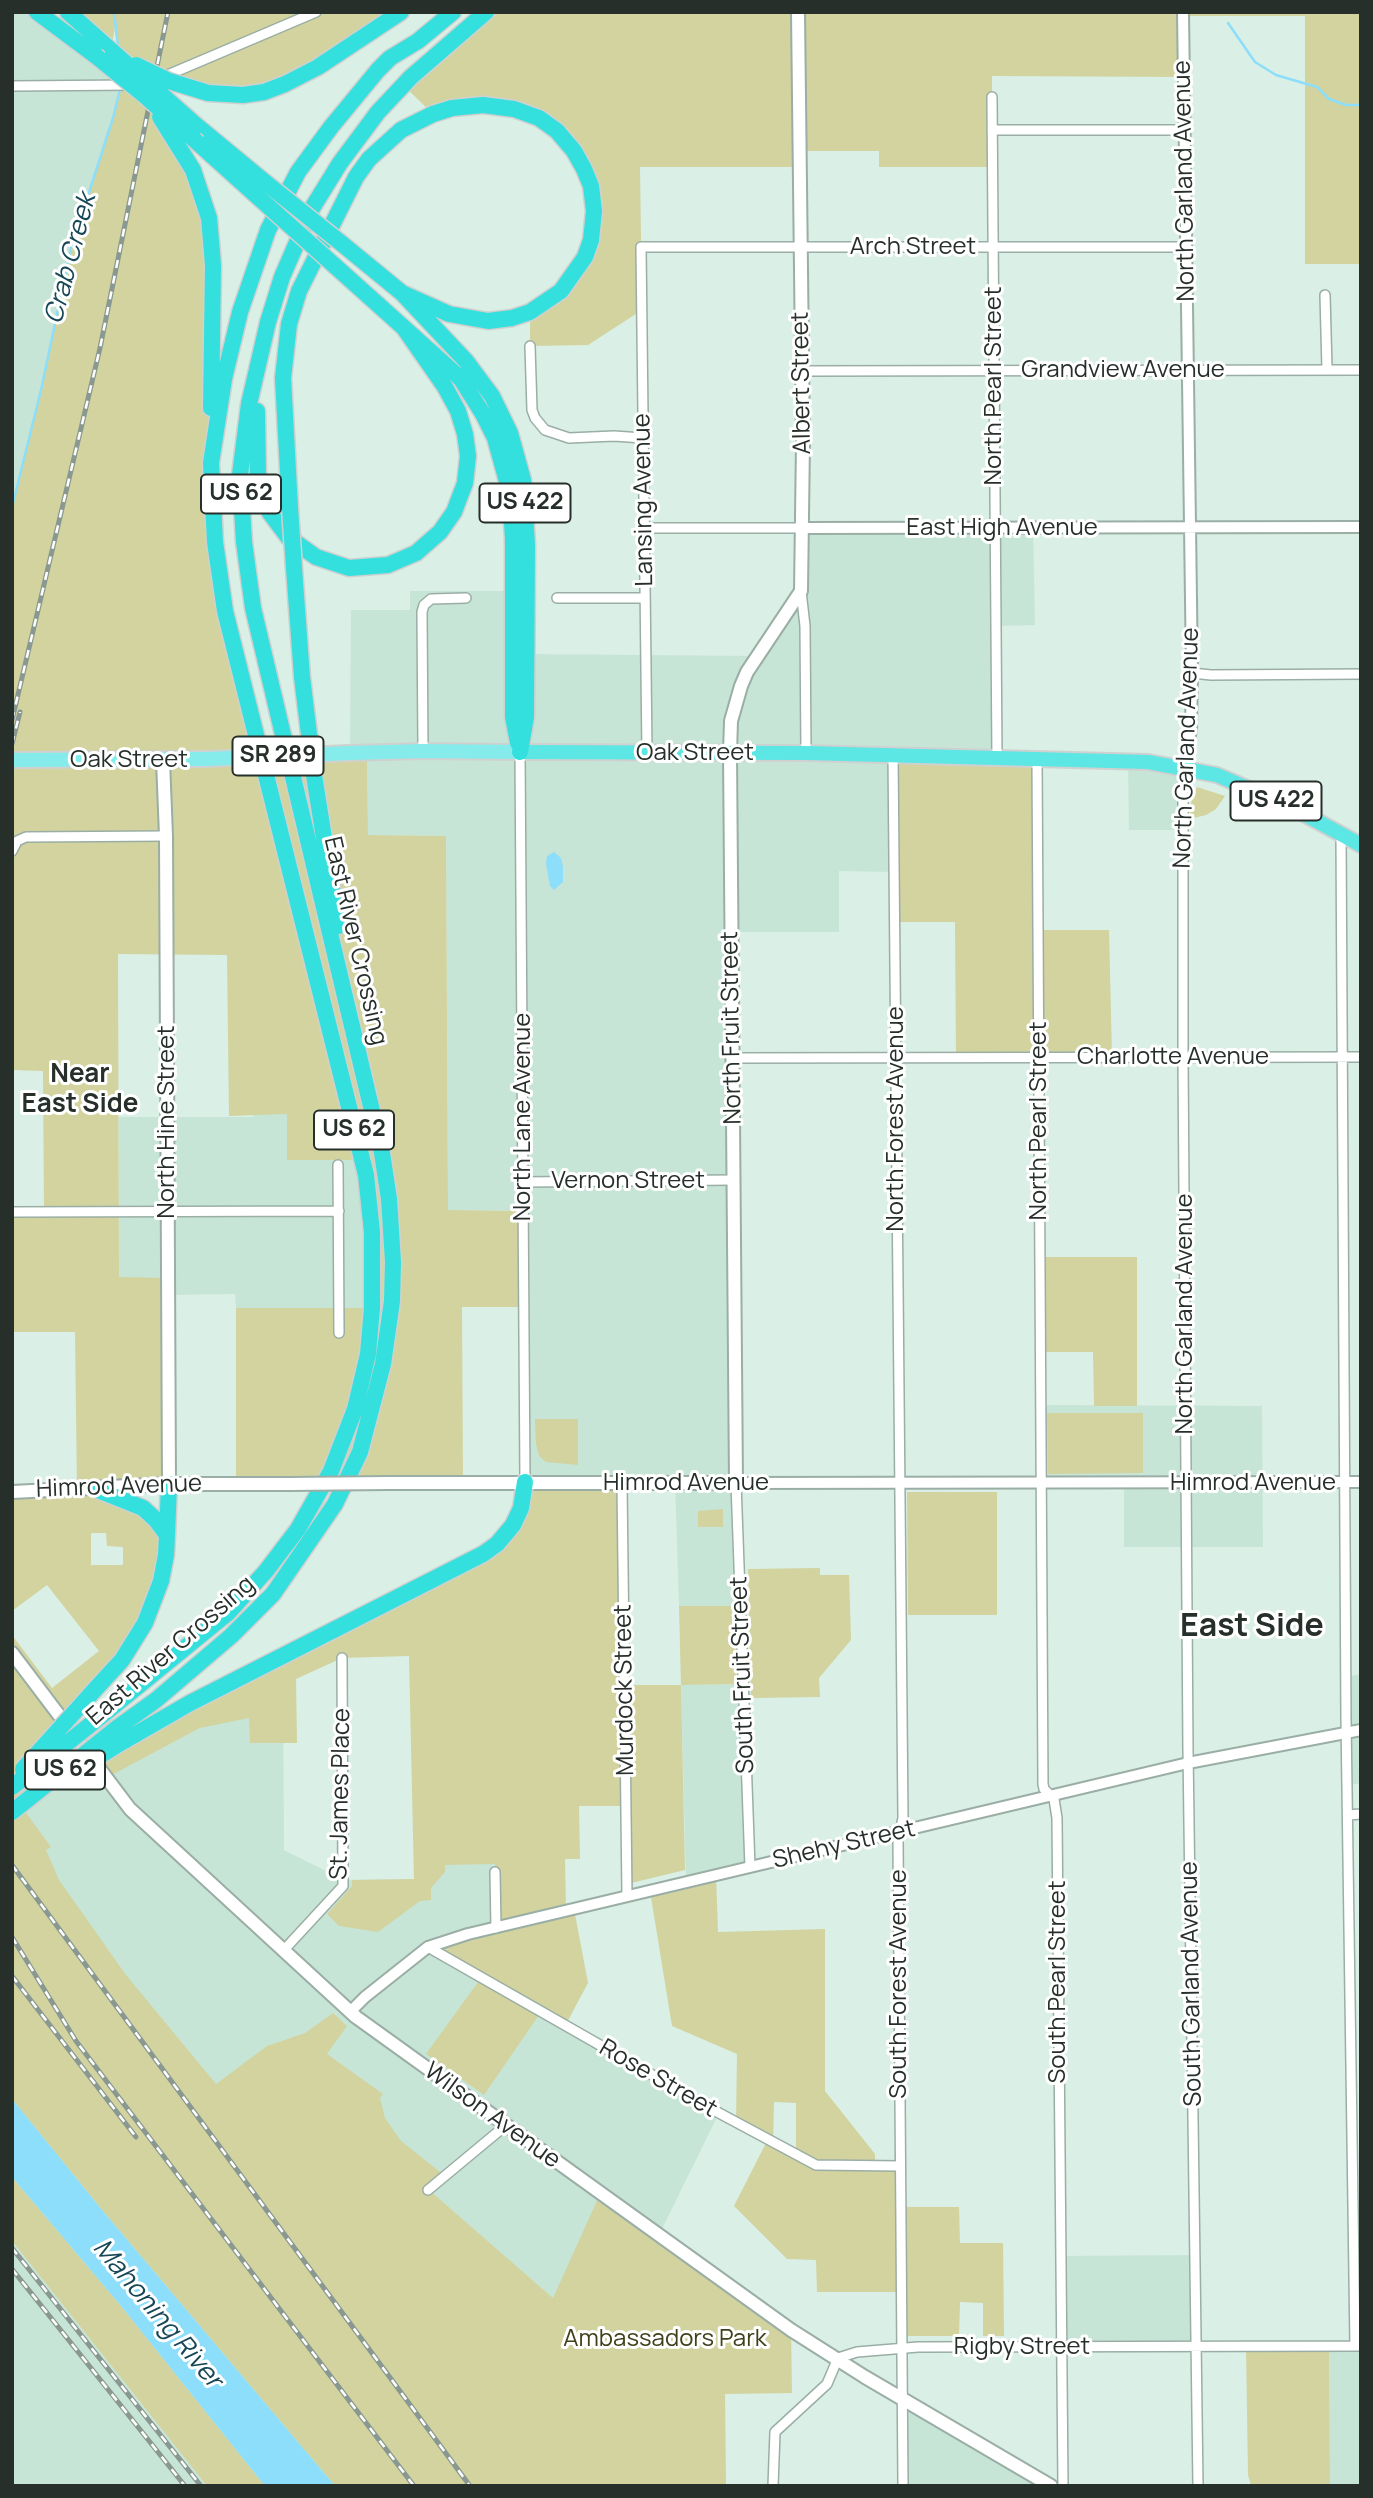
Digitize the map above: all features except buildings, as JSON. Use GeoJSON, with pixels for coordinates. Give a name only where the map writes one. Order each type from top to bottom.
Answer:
{"type":"FeatureCollection","features":[{"type":"Feature","properties":{"kind":"highway","name":"US 422"},"geometry":{"type":"LineString","coordinates":[[37,12],[144,95],[198,143],[341,243],[402,293],[480,378],[503,417],[519,463],[524,491],[527,545],[526,717],[520,752]]}},
{"type":"Feature","properties":{"kind":"highway","name":"US 422"},"geometry":{"type":"LineString","coordinates":[[68,12],[197,126],[335,266],[461,379],[484,414],[500,453],[508,485],[513,539],[513,717],[520,752]]}},
{"type":"Feature","properties":{"kind":"highway"},"geometry":{"type":"LineString","coordinates":[[113,52],[169,81],[208,93],[243,95],[264,92],[318,67],[401,12]]}},
{"type":"Feature","properties":{"kind":"highway","name":"East River Crossing"},"geometry":{"type":"LineString","coordinates":[[12,1787],[229,1612],[266,1571],[298,1529],[331,1471],[355,1409],[370,1339],[372,1232],[366,1175],[225,611],[215,542],[211,463],[224,379],[243,302],[268,230],[298,172],[378,70],[390,58],[418,41],[453,12]]}},
{"type":"Feature","properties":{"kind":"highway","name":"East River Crossing"},"geometry":{"type":"LineString","coordinates":[[121,1735],[156,1700],[231,1636],[273,1594],[335,1504],[360,1452],[385,1353],[393,1262],[382,1153],[263,652],[245,553],[240,475],[249,404],[268,322],[282,277],[311,210],[352,146],[378,112],[411,77],[486,12]]}},
{"type":"Feature","properties":{"kind":"highway"},"geometry":{"type":"LineString","coordinates":[[144,95],[193,170],[209,218],[213,265],[211,463]]}},
{"type":"Feature","properties":{"kind":"highway"},"geometry":{"type":"LineString","coordinates":[[356,1043],[314,775],[302,677],[283,378],[289,324],[299,290],[356,177],[369,159],[401,130],[452,108],[483,105],[514,109],[539,118],[557,131],[574,151],[584,169],[593,196],[594,211],[585,257],[561,290],[530,312],[488,321],[457,316],[402,293]]}},
{"type":"Feature","properties":{"kind":"highway"},"geometry":{"type":"LineString","coordinates":[[268,322],[257,403],[258,476],[263,495],[270,513],[288,537],[316,557],[349,568],[388,565],[416,553],[431,542],[449,520],[465,483],[468,456],[466,434],[458,411],[445,387],[404,328]]}},
{"type":"Feature","properties":{"kind":"highway","name":"Oak Street"},"geometry":{"type":"LineString","coordinates":[[520,752],[806,753],[1128,761],[1185,768],[1229,780],[1290,807],[1361,845]]}},
{"type":"Feature","properties":{"kind":"highway"},"geometry":{"type":"LineString","coordinates":[[18,1808],[121,1735],[190,1703],[483,1554],[497,1544],[513,1525],[521,1508],[525,1482]]}},
{"type":"Feature","properties":{"kind":"highway"},"geometry":{"type":"LineString","coordinates":[[12,1780],[122,1660],[145,1623],[161,1581],[167,1535],[169,1484]]}},
{"type":"Feature","properties":{"kind":"highway"},"geometry":{"type":"LineString","coordinates":[[93,1488],[143,1507],[167,1535]]}},
{"type":"Feature","properties":{"kind":"main road","name":"Albert Street"},"geometry":{"type":"LineString","coordinates":[[798,12],[803,528],[801,591]]}},
{"type":"Feature","properties":{"kind":"main road","name":"North Fruit Street"},"geometry":{"type":"LineString","coordinates":[[736,1483],[731,721],[744,679],[801,591]]}},
{"type":"Feature","properties":{"kind":"main road","name":"Oak Street"},"geometry":{"type":"LineString","coordinates":[[17,760],[163,760],[423,751],[520,752]]}},
{"type":"Feature","properties":{"kind":"main road","name":"North Hine Street"},"geometry":{"type":"LineString","coordinates":[[163,760],[166,836],[169,1484]]}},
{"type":"Feature","properties":{"kind":"main road","name":"Himrod Avenue"},"geometry":{"type":"LineString","coordinates":[[12,1492],[169,1484],[736,1483]]}},
{"type":"Feature","properties":{"kind":"main road","name":"Wilson Avenue"},"geometry":{"type":"LineString","coordinates":[[12,1653],[130,1809],[350,2012],[791,2330],[1051,2486]]}},
{"type":"Feature","properties":{"kind":"street"},"geometry":{"type":"LineString","coordinates":[[12,86],[128,86],[175,73],[316,12]]}},
{"type":"Feature","properties":{"kind":"street","name":"North Garland Avenue"},"geometry":{"type":"LineString","coordinates":[[1183,12],[1192,673],[1191,729],[1183,795],[1186,1483]]}},
{"type":"Feature","properties":{"kind":"street","name":"North Pearl Street"},"geometry":{"type":"LineString","coordinates":[[992,97],[997,758]]}},
{"type":"Feature","properties":{"kind":"street"},"geometry":{"type":"LineString","coordinates":[[992,130],[1184,130]]}},
{"type":"Feature","properties":{"kind":"street","name":"Arch Street"},"geometry":{"type":"LineString","coordinates":[[641,247],[1186,247]]}},
{"type":"Feature","properties":{"kind":"street","name":"Lansing Avenue"},"geometry":{"type":"LineString","coordinates":[[641,247],[646,753]]}},
{"type":"Feature","properties":{"kind":"street"},"geometry":{"type":"LineString","coordinates":[[1325,295],[1327,369]]}},
{"type":"Feature","properties":{"kind":"street"},"geometry":{"type":"LineString","coordinates":[[530,346],[531,402],[539,424],[553,434],[569,438],[643,438]]}},
{"type":"Feature","properties":{"kind":"street","name":"Grandview Avenue"},"geometry":{"type":"LineString","coordinates":[[802,371],[1361,370]]}},
{"type":"Feature","properties":{"kind":"street","name":"East High Avenue"},"geometry":{"type":"LineString","coordinates":[[644,528],[1361,527]]}},
{"type":"Feature","properties":{"kind":"street","name":"Albert Street"},"geometry":{"type":"LineString","coordinates":[[801,591],[805,626],[806,753]]}},
{"type":"Feature","properties":{"kind":"street"},"geometry":{"type":"LineString","coordinates":[[423,751],[422,612],[424,605],[431,599],[466,598]]}},
{"type":"Feature","properties":{"kind":"street"},"geometry":{"type":"LineString","coordinates":[[557,598],[645,598]]}},
{"type":"Feature","properties":{"kind":"street"},"geometry":{"type":"LineString","coordinates":[[1192,673],[1361,674]]}},
{"type":"Feature","properties":{"kind":"street","name":"North Lane Avenue"},"geometry":{"type":"LineString","coordinates":[[520,752],[525,1482]]}},
{"type":"Feature","properties":{"kind":"street","name":"North Forest Avenue"},"geometry":{"type":"LineString","coordinates":[[893,755],[900,1484]]}},
{"type":"Feature","properties":{"kind":"street","name":"North Pearl Street"},"geometry":{"type":"LineString","coordinates":[[1037,759],[1041,1483]]}},
{"type":"Feature","properties":{"kind":"street"},"geometry":{"type":"LineString","coordinates":[[1341,835],[1346,1732],[1358,2346]]}},
{"type":"Feature","properties":{"kind":"street"},"geometry":{"type":"LineString","coordinates":[[12,851],[17,841],[26,837],[166,836]]}},
{"type":"Feature","properties":{"kind":"street","name":"Charlotte Avenue"},"geometry":{"type":"LineString","coordinates":[[732,1058],[1361,1057]]}},
{"type":"Feature","properties":{"kind":"street"},"geometry":{"type":"LineString","coordinates":[[338,1165],[339,1333]]}},
{"type":"Feature","properties":{"kind":"street","name":"Vernon Street"},"geometry":{"type":"LineString","coordinates":[[523,1182],[733,1180]]}},
{"type":"Feature","properties":{"kind":"street"},"geometry":{"type":"LineString","coordinates":[[12,1212],[339,1211]]}},
{"type":"Feature","properties":{"kind":"street","name":"Himrod Avenue"},"geometry":{"type":"LineString","coordinates":[[736,1483],[1361,1482]]}},
{"type":"Feature","properties":{"kind":"street","name":"Murdock Street"},"geometry":{"type":"LineString","coordinates":[[622,1483],[627,1896]]}},
{"type":"Feature","properties":{"kind":"street","name":"South Fruit Street"},"geometry":{"type":"LineString","coordinates":[[736,1483],[750,1867]]}},
{"type":"Feature","properties":{"kind":"street","name":"South Pearl Street"},"geometry":{"type":"LineString","coordinates":[[1041,1483],[1043,1784],[1056,1803],[1057,1818],[1063,2486]]}},
{"type":"Feature","properties":{"kind":"street","name":"South Garland Avenue"},"geometry":{"type":"LineString","coordinates":[[1186,1483],[1198,2486]]}},
{"type":"Feature","properties":{"kind":"street","name":"South Forest Avenue"},"geometry":{"type":"LineString","coordinates":[[900,1484],[903,1804],[898,1840],[903,2486]]}},
{"type":"Feature","properties":{"kind":"street","name":"St. James Place"},"geometry":{"type":"LineString","coordinates":[[283,1951],[341,1889],[344,1880],[342,1658]]}},
{"type":"Feature","properties":{"kind":"street","name":"Shehy Street"},"geometry":{"type":"LineString","coordinates":[[350,2012],[428,1947],[496,1928],[1188,1763],[1361,1730]]}},
{"type":"Feature","properties":{"kind":"street"},"geometry":{"type":"LineString","coordinates":[[1348,1815],[1361,1814]]}},
{"type":"Feature","properties":{"kind":"street"},"geometry":{"type":"LineString","coordinates":[[495,1872],[496,1928]]}},
{"type":"Feature","properties":{"kind":"street","name":"Rose Street"},"geometry":{"type":"LineString","coordinates":[[428,1947],[719,2113],[816,2165],[900,2166]]}},
{"type":"Feature","properties":{"kind":"street"},"geometry":{"type":"LineString","coordinates":[[428,2190],[505,2126]]}},
{"type":"Feature","properties":{"kind":"street","name":"Rigby Street"},"geometry":{"type":"LineString","coordinates":[[838,2358],[863,2350],[901,2348],[1358,2346]]}},
{"type":"Feature","properties":{"kind":"street"},"geometry":{"type":"LineString","coordinates":[[774,2486],[775,2431],[827,2384],[838,2358]]}},
{"type":"Feature","properties":{"kind":"shaded area"},"geometry":{"type":"Polygon","coordinates":[[[12,12],[39,12],[121,76],[113,118],[71,248],[41,390],[12,507],[12,12]]]}},
{"type":"Feature","properties":{"kind":"shaded area"},"geometry":{"type":"Polygon","coordinates":[[[803,528],[1033,528],[1035,625],[997,626],[997,758],[894,872],[839,871],[839,932],[732,932],[740,1606],[679,1606],[675,1483],[525,1482],[522,1211],[448,1210],[446,836],[368,835],[367,753],[350,753],[351,610],[410,610],[410,591],[527,591],[527,654],[757,656],[801,591],[803,528]]]}},
{"type":"Feature","properties":{"kind":"shaded area"},"geometry":{"type":"Polygon","coordinates":[[[1128,761],[1185,768],[1183,830],[1129,830],[1128,761]]]}},
{"type":"Feature","properties":{"kind":"shaded area"},"geometry":{"type":"Polygon","coordinates":[[[253,1113],[288,1114],[362,1160],[372,1308],[236,1308],[235,1294],[168,1295],[168,1278],[119,1278],[119,1117],[253,1117],[253,1113]]]}},
{"type":"Feature","properties":{"kind":"shaded area"},"geometry":{"type":"Polygon","coordinates":[[[1041,1405],[1262,1406],[1263,1547],[1124,1547],[1124,1483],[1041,1483],[1041,1405]]]}},
{"type":"Feature","properties":{"kind":"shaded area"},"geometry":{"type":"Polygon","coordinates":[[[1361,1674],[1361,1783],[1346,1786],[1345,1677],[1361,1674]]]}},
{"type":"Feature","properties":{"kind":"shaded area"},"geometry":{"type":"Polygon","coordinates":[[[743,1684],[750,1867],[686,1883],[681,1685],[743,1684]]]}},
{"type":"Feature","properties":{"kind":"shaded area"},"geometry":{"type":"Polygon","coordinates":[[[283,1685],[284,1850],[344,1880],[414,1879],[414,1866],[495,1863],[496,1928],[429,1947],[719,2113],[659,2235],[554,2299],[428,2190],[208,2131],[12,1812],[87,1752],[106,1777],[283,1685]]]}},
{"type":"Feature","properties":{"kind":"shaded area"},"geometry":{"type":"Polygon","coordinates":[[[12,2241],[207,2486],[12,2486],[12,2241]]]}},
{"type":"Feature","properties":{"kind":"shaded area"},"geometry":{"type":"Polygon","coordinates":[[[1196,2255],[1197,2347],[1061,2347],[1060,2256],[1196,2255]]]}},
{"type":"Feature","properties":{"kind":"shaded area"},"geometry":{"type":"Polygon","coordinates":[[[1361,2346],[1361,2486],[1330,2486],[1329,2347],[1361,2346]]]}},
{"type":"Feature","properties":{"kind":"shaded area"},"geometry":{"type":"Polygon","coordinates":[[[902,2398],[1051,2486],[903,2486],[902,2398]]]}},
{"type":"Feature","properties":{"kind":"green space","name":"Ambassadors Park"},"geometry":{"type":"Polygon","coordinates":[[[79,12],[401,12],[264,92],[210,88],[175,73],[144,83],[170,131],[209,218],[212,498],[261,758],[367,753],[368,835],[446,836],[448,1210],[523,1211],[524,1307],[462,1307],[463,1482],[236,1484],[236,1308],[372,1308],[361,1160],[287,1160],[287,1114],[229,1116],[227,955],[118,954],[119,1277],[168,1278],[169,1484],[96,1488],[137,1504],[167,1535],[145,1623],[65,1723],[87,1752],[497,1544],[525,1482],[622,1483],[625,1685],[681,1685],[685,1870],[627,1884],[626,1806],[579,1806],[580,1859],[565,1859],[566,1911],[574,1909],[588,1983],[565,2026],[541,2012],[484,2095],[426,2054],[481,1978],[428,1947],[496,1928],[495,1864],[445,1865],[445,1872],[431,1888],[431,1900],[420,1901],[378,1932],[339,1926],[327,1914],[352,1886],[352,1880],[414,1879],[409,1656],[342,1658],[296,1679],[297,1743],[250,1743],[249,1718],[200,1728],[106,1778],[94,1759],[21,1806],[51,1847],[46,1850],[59,1880],[126,1975],[216,2084],[267,2046],[305,2033],[333,2013],[347,2026],[327,2054],[383,2094],[380,2098],[385,2118],[401,2141],[445,2176],[429,2190],[553,2298],[600,2194],[791,2330],[792,2393],[725,2394],[726,2486],[335,2486],[12,2099],[12,1635],[52,1688],[99,1651],[47,1585],[12,1611],[12,1492],[77,1488],[75,1332],[12,1332],[12,1212],[44,1212],[43,1071],[12,1070],[12,507],[41,390],[71,248],[120,95],[121,65],[115,27],[113,39],[79,12]],[[91,1533],[91,1565],[123,1565],[123,1547],[107,1546],[106,1533],[91,1533]]]}},
{"type":"Feature","properties":{"kind":"green space"},"geometry":{"type":"Polygon","coordinates":[[[486,12],[1361,12],[1361,264],[1305,264],[1305,16],[1183,16],[1184,77],[992,76],[992,167],[879,167],[879,151],[800,151],[800,167],[640,167],[642,310],[588,345],[530,346],[530,312],[561,291],[593,226],[574,151],[514,109],[433,114],[403,85],[486,12]]]}},
{"type":"Feature","properties":{"kind":"green space"},"geometry":{"type":"Polygon","coordinates":[[[893,755],[1037,759],[1038,930],[1109,930],[1112,1057],[956,1058],[955,922],[895,922],[893,755]]]}},
{"type":"Feature","properties":{"kind":"green space"},"geometry":{"type":"Polygon","coordinates":[[[1197,787],[1225,796],[1216,809],[1206,815],[1189,819],[1192,797],[1197,787]]]}},
{"type":"Feature","properties":{"kind":"green space"},"geometry":{"type":"Polygon","coordinates":[[[1040,1257],[1137,1257],[1137,1406],[1094,1406],[1093,1352],[1041,1352],[1040,1257]]]}},
{"type":"Feature","properties":{"kind":"green space"},"geometry":{"type":"Polygon","coordinates":[[[1047,1413],[1143,1413],[1143,1473],[1048,1474],[1047,1413]]]}},
{"type":"Feature","properties":{"kind":"green space"},"geometry":{"type":"Polygon","coordinates":[[[535,1419],[578,1419],[578,1465],[546,1462],[539,1456],[535,1419]]]}},
{"type":"Feature","properties":{"kind":"green space"},"geometry":{"type":"Polygon","coordinates":[[[907,1492],[997,1492],[997,1615],[908,1615],[907,1492]]]}},
{"type":"Feature","properties":{"kind":"green space"},"geometry":{"type":"Polygon","coordinates":[[[723,1509],[723,1527],[698,1527],[698,1511],[723,1509]]]}},
{"type":"Feature","properties":{"kind":"green space"},"geometry":{"type":"Polygon","coordinates":[[[820,1568],[820,1575],[849,1575],[851,1640],[819,1678],[820,1697],[751,1698],[748,1569],[820,1568]]]}},
{"type":"Feature","properties":{"kind":"green space"},"geometry":{"type":"Polygon","coordinates":[[[679,1606],[740,1606],[743,1684],[681,1685],[679,1606]]]}},
{"type":"Feature","properties":{"kind":"green space"},"geometry":{"type":"Polygon","coordinates":[[[716,1875],[718,1932],[825,1929],[825,2091],[875,2154],[875,2166],[900,2166],[901,2207],[959,2207],[960,2243],[1003,2243],[1004,2336],[983,2336],[983,2303],[960,2302],[959,2336],[901,2336],[901,2292],[817,2292],[816,2260],[787,2259],[734,2206],[767,2141],[736,2123],[737,2054],[672,2026],[650,1891],[716,1875]],[[774,2102],[773,2144],[796,2155],[796,2103],[774,2102]]]}},
{"type":"Feature","properties":{"kind":"green space"},"geometry":{"type":"Polygon","coordinates":[[[12,2177],[121,2306],[265,2486],[207,2486],[12,2241],[12,2177]]]}},
{"type":"Feature","properties":{"kind":"green space"},"geometry":{"type":"Polygon","coordinates":[[[1246,2347],[1329,2347],[1330,2486],[1251,2486],[1248,2475],[1246,2347]]]}},
{"type":"Feature","properties":{"kind":"water"},"geometry":{"type":"Polygon","coordinates":[[[554,852],[561,858],[563,882],[554,890],[550,886],[546,864],[547,856],[554,852]]]}},
{"type":"Feature","properties":{"kind":"water","name":"Mahoning River"},"geometry":{"type":"Polygon","coordinates":[[[12,2099],[335,2486],[265,2486],[121,2306],[12,2177],[12,2099]]]}},
{"type":"Feature","properties":{"kind":"waterway","name":"Crab Creek"},"geometry":{"type":"LineString","coordinates":[[114,12],[118,47]]}},
{"type":"Feature","properties":{"kind":"waterway"},"geometry":{"type":"LineString","coordinates":[[1228,23],[1255,62],[1276,75],[1317,87],[1329,99],[1346,105],[1361,105]]}},
{"type":"Feature","properties":{"kind":"waterway","name":"Crab Creek"},"geometry":{"type":"LineString","coordinates":[[12,507],[41,390],[71,248],[120,89]]}},
{"type":"Feature","properties":{"kind":"railway"},"geometry":{"type":"LineString","coordinates":[[12,720],[100,348],[168,12]]}},
{"type":"Feature","properties":{"kind":"railway"},"geometry":{"type":"LineString","coordinates":[[12,744],[20,712]]}},
{"type":"Feature","properties":{"kind":"railway"},"geometry":{"type":"LineString","coordinates":[[12,1865],[470,2486]]}},
{"type":"Feature","properties":{"kind":"railway"},"geometry":{"type":"LineString","coordinates":[[12,1937],[76,2041],[414,2486]]}},
{"type":"Feature","properties":{"kind":"railway"},"geometry":{"type":"LineString","coordinates":[[12,1976],[136,2137]]}},
{"type":"Feature","properties":{"kind":"railway"},"geometry":{"type":"LineString","coordinates":[[12,2248],[201,2486]]}},
{"type":"Feature","properties":{"kind":"railway"},"geometry":{"type":"LineString","coordinates":[[12,2269],[185,2486]]}},
{"type":"Feature","properties":{"kind":"district","name":"Near East Side"},"geometry":{"type":"Point","coordinates":[80,1090]}},
{"type":"Feature","properties":{"kind":"district","name":"East Side"},"geometry":{"type":"Point","coordinates":[1252,1627]}}]}
